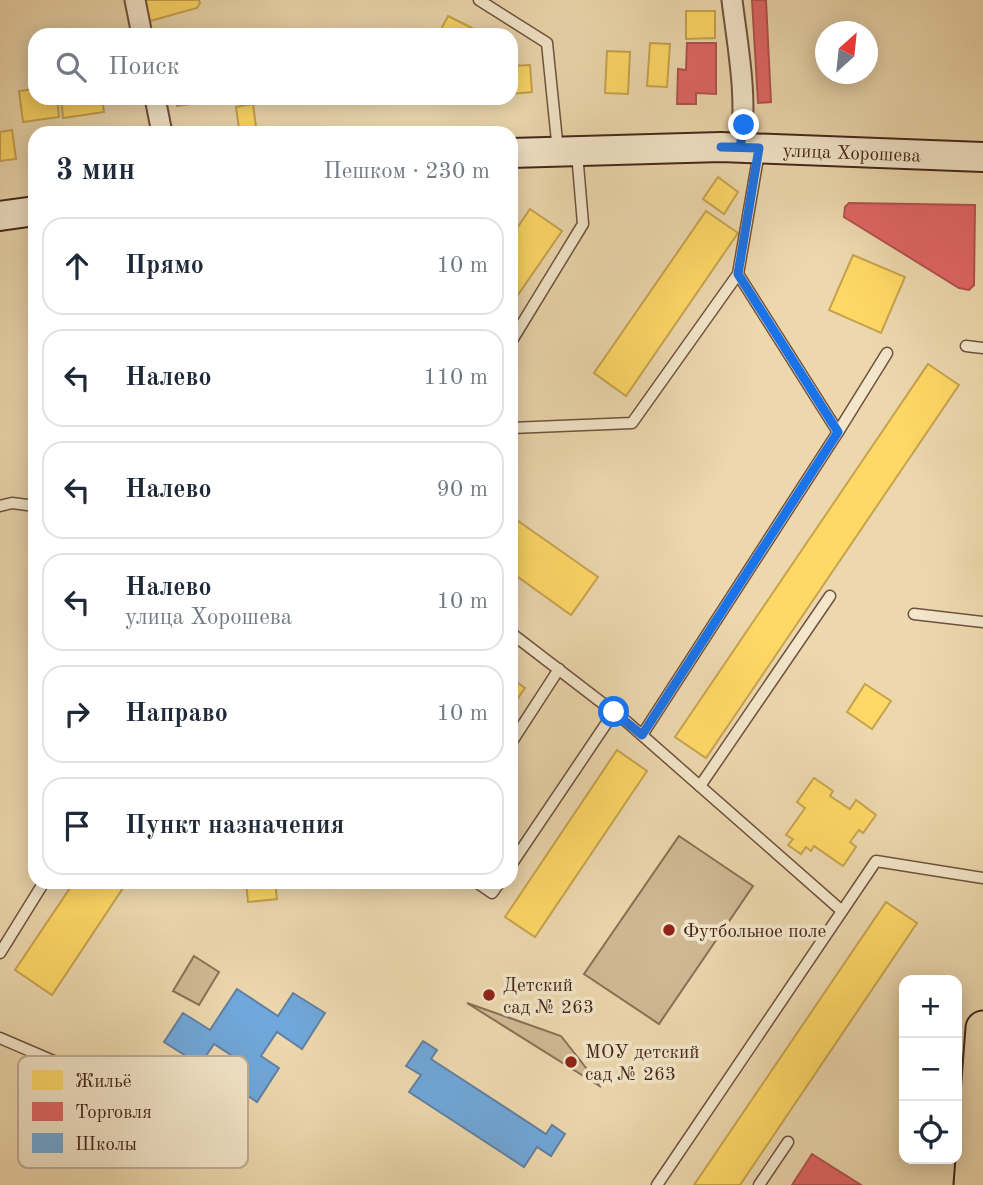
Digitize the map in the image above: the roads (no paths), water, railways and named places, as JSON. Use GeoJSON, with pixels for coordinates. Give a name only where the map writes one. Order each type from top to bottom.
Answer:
{"type":"FeatureCollection","features":[{"type":"Feature","properties":{"kind":"highway"},"geometry":{"type":"LineString","coordinates":[[971,1185],[983,1028]]}},
{"type":"Feature","properties":{"kind":"main road","name":"улица Хорошева"},"geometry":{"type":"LineString","coordinates":[[518,153],[721,147],[983,157]]}},
{"type":"Feature","properties":{"kind":"main road"},"geometry":{"type":"LineString","coordinates":[[0,216],[28,212]]}},
{"type":"Feature","properties":{"kind":"street"},"geometry":{"type":"LineString","coordinates":[[135,0],[141,28]]}},
{"type":"Feature","properties":{"kind":"street"},"geometry":{"type":"LineString","coordinates":[[721,147],[740,147],[744,125],[732,0]]}},
{"type":"Feature","properties":{"kind":"street"},"geometry":{"type":"LineString","coordinates":[[156,105],[161,126]]}},
{"type":"Feature","properties":{"kind":"lane"},"geometry":{"type":"LineString","coordinates":[[479,0],[547,43],[583,224],[518,331]]}},
{"type":"Feature","properties":{"kind":"lane"},"geometry":{"type":"LineString","coordinates":[[518,428],[632,423],[738,274],[759,148]]}},
{"type":"Feature","properties":{"kind":"lane"},"geometry":{"type":"LineString","coordinates":[[738,274],[838,432]]}},
{"type":"Feature","properties":{"kind":"lane"},"geometry":{"type":"LineString","coordinates":[[966,346],[983,348]]}},
{"type":"Feature","properties":{"kind":"lane"},"geometry":{"type":"LineString","coordinates":[[642,735],[887,353]]}},
{"type":"Feature","properties":{"kind":"lane"},"geometry":{"type":"LineString","coordinates":[[0,506],[12,503],[28,505]]}},
{"type":"Feature","properties":{"kind":"lane"},"geometry":{"type":"LineString","coordinates":[[700,786],[830,596]]}},
{"type":"Feature","properties":{"kind":"lane"},"geometry":{"type":"LineString","coordinates":[[915,614],[983,622]]}},
{"type":"Feature","properties":{"kind":"lane"},"geometry":{"type":"LineString","coordinates":[[518,638],[642,735],[842,911]]}},
{"type":"Feature","properties":{"kind":"lane"},"geometry":{"type":"LineString","coordinates":[[518,732],[559,669]]}},
{"type":"Feature","properties":{"kind":"lane"},"geometry":{"type":"LineString","coordinates":[[518,855],[614,712]]}},
{"type":"Feature","properties":{"kind":"lane"},"geometry":{"type":"LineString","coordinates":[[657,1185],[876,861],[983,878]]}},
{"type":"Feature","properties":{"kind":"lane"},"geometry":{"type":"LineString","coordinates":[[0,953],[40,889]]}},
{"type":"Feature","properties":{"kind":"lane"},"geometry":{"type":"LineString","coordinates":[[0,1038],[42,1056]]}},
{"type":"Feature","properties":{"kind":"lane"},"geometry":{"type":"LineString","coordinates":[[759,1185],[789,1142]]}},
{"type":"Feature","properties":{"kind":"place","name":"Футбольное поле"},"geometry":{"type":"Point","coordinates":[669,930]}},
{"type":"Feature","properties":{"kind":"place","name":"Детский сад № 263"},"geometry":{"type":"Point","coordinates":[489,995]}},
{"type":"Feature","properties":{"kind":"place","name":"МОУ детский сад № 263"},"geometry":{"type":"Point","coordinates":[571,1062]}}]}
